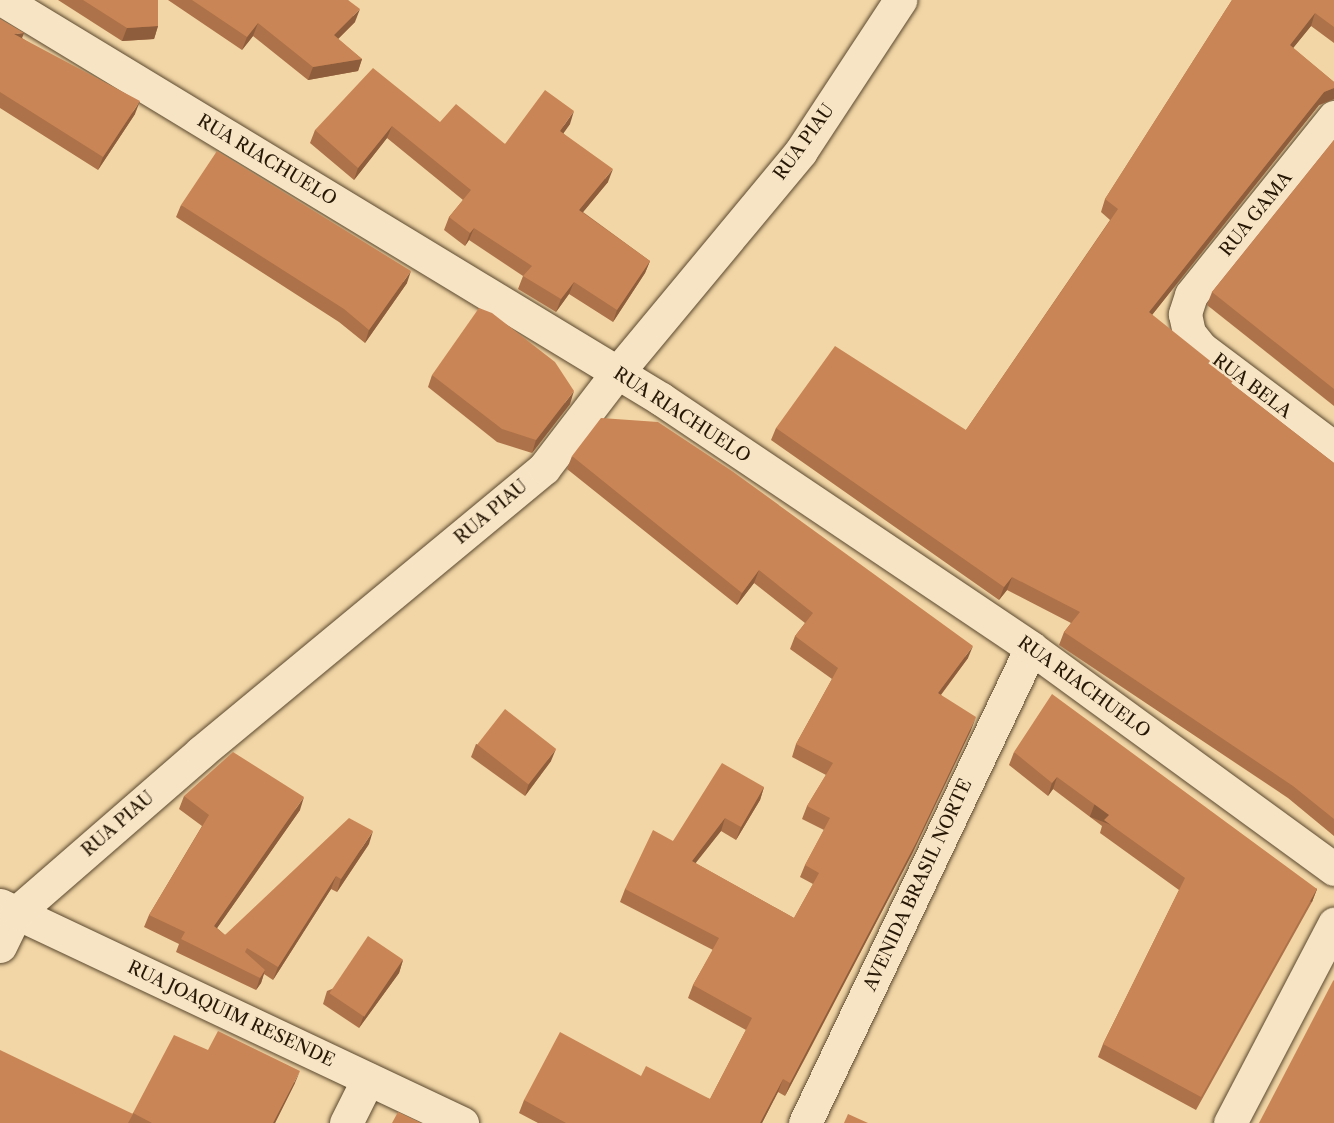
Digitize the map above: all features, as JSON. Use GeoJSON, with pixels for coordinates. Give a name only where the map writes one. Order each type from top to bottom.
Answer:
{"type":"FeatureCollection","features":[{"type":"Feature","properties":{"kind":"street","name":"RUA RIACHUELO"},"geometry":{"type":"LineString","coordinates":[[3,0],[617,373],[1031,648],[1334,869]]}},
{"type":"Feature","properties":{"kind":"street","name":"RUA PIAU"},"geometry":{"type":"LineString","coordinates":[[0,946],[8,909],[544,468],[617,373],[801,151],[900,0]]}},
{"type":"Feature","properties":{"kind":"street","name":"RUA GAMA"},"geometry":{"type":"LineString","coordinates":[[1185,314],[1191,296],[1334,117]]}},
{"type":"Feature","properties":{"kind":"street","name":"RUA BELA"},"geometry":{"type":"LineString","coordinates":[[1185,314],[1190,333],[1202,348],[1334,448]]}},
{"type":"Feature","properties":{"kind":"street","name":"AVENIDA BRASIL NORTE"},"geometry":{"type":"LineString","coordinates":[[805,1123],[1031,648]]}},
{"type":"Feature","properties":{"kind":"street","name":"RUA JOAQUIM RESENDE"},"geometry":{"type":"LineString","coordinates":[[8,909],[462,1123]]}},
{"type":"Feature","properties":{"kind":"street"},"geometry":{"type":"LineString","coordinates":[[1230,1123],[1334,924]]}},
{"type":"Feature","properties":{"kind":"street"},"geometry":{"type":"LineString","coordinates":[[346,1123],[368,1079]]}},
{"type":"Feature","properties":{"kind":"building"},"geometry":{"type":"Polygon","coordinates":[[[83,0],[158,0],[158,26],[127,28],[83,0]]]}},
{"type":"Feature","properties":{"kind":"building"},"geometry":{"type":"Polygon","coordinates":[[[192,0],[348,0],[360,9],[334,35],[362,59],[313,67],[258,23],[247,37],[192,0]]]}},
{"type":"Feature","properties":{"kind":"building"},"geometry":{"type":"Polygon","coordinates":[[[1232,0],[1334,0],[1334,27],[1315,13],[1290,45],[1334,82],[1334,88],[1324,92],[1149,312],[1234,380],[1231,383],[1334,463],[1334,819],[1293,786],[1064,632],[1080,612],[1012,577],[1004,587],[776,428],[835,346],[966,430],[1118,209],[1105,199],[1232,0]]]}},
{"type":"Feature","properties":{"kind":"building"},"geometry":{"type":"Polygon","coordinates":[[[0,19],[24,33],[14,34],[140,101],[103,157],[0,92],[0,19]]]}},
{"type":"Feature","properties":{"kind":"building"},"geometry":{"type":"Polygon","coordinates":[[[373,68],[440,122],[456,104],[505,144],[545,90],[574,111],[560,131],[613,169],[579,210],[650,261],[617,310],[574,282],[561,299],[523,276],[532,266],[474,228],[470,233],[449,217],[471,190],[392,126],[358,168],[315,130],[373,68]]]}},
{"type":"Feature","properties":{"kind":"building"},"geometry":{"type":"Polygon","coordinates":[[[1334,140],[1334,389],[1212,292],[1334,140]]]}},
{"type":"Feature","properties":{"kind":"building"},"geometry":{"type":"Polygon","coordinates":[[[217,151],[411,271],[369,330],[344,309],[181,205],[217,151]]]}},
{"type":"Feature","properties":{"kind":"building"},"geometry":{"type":"Polygon","coordinates":[[[479,308],[492,313],[555,362],[574,391],[536,440],[502,429],[432,375],[479,308]]]}},
{"type":"Feature","properties":{"kind":"building"},"geometry":{"type":"Polygon","coordinates":[[[601,418],[658,422],[732,471],[973,646],[938,693],[976,717],[917,841],[790,1083],[783,1079],[760,1123],[566,1123],[524,1100],[560,1032],[641,1076],[646,1066],[710,1099],[752,1018],[693,985],[719,938],[625,889],[653,830],[673,841],[722,763],[764,787],[741,827],[725,818],[692,861],[794,918],[819,873],[805,865],[830,818],[807,806],[833,763],[796,744],[838,668],[795,636],[813,613],[759,570],[742,593],[572,456],[601,418]]]}},
{"type":"Feature","properties":{"kind":"building"},"geometry":{"type":"Polygon","coordinates":[[[1052,694],[1317,889],[1201,1097],[1103,1044],[1185,878],[1104,820],[1109,815],[1057,777],[1052,783],[1014,752],[1052,694]]]}},
{"type":"Feature","properties":{"kind":"building"},"geometry":{"type":"Polygon","coordinates":[[[505,709],[556,749],[529,784],[477,744],[505,709]]]}},
{"type":"Feature","properties":{"kind":"building"},"geometry":{"type":"Polygon","coordinates":[[[233,752],[304,797],[214,926],[225,935],[349,818],[373,831],[341,879],[336,876],[278,967],[247,948],[245,952],[265,970],[260,978],[181,939],[185,932],[149,915],[209,815],[184,796],[233,752]]]}},
{"type":"Feature","properties":{"kind":"building"},"geometry":{"type":"Polygon","coordinates":[[[368,936],[403,959],[364,1017],[329,993],[368,936]]]}},
{"type":"Feature","properties":{"kind":"building"},"geometry":{"type":"Polygon","coordinates":[[[1333,981],[1334,1123],[1259,1123],[1333,981]]]}},
{"type":"Feature","properties":{"kind":"building"},"geometry":{"type":"Polygon","coordinates":[[[218,1031],[300,1071],[273,1123],[152,1123],[133,1113],[174,1035],[208,1050],[218,1031]]]}},
{"type":"Feature","properties":{"kind":"building"},"geometry":{"type":"Polygon","coordinates":[[[0,1050],[133,1114],[128,1123],[0,1123],[0,1050]]]}},
{"type":"Feature","properties":{"kind":"building"},"geometry":{"type":"Polygon","coordinates":[[[398,1112],[421,1123],[392,1123],[398,1112]]]}},
{"type":"Feature","properties":{"kind":"building"},"geometry":{"type":"Polygon","coordinates":[[[848,1114],[868,1123],[844,1123],[848,1114]]]}}]}
